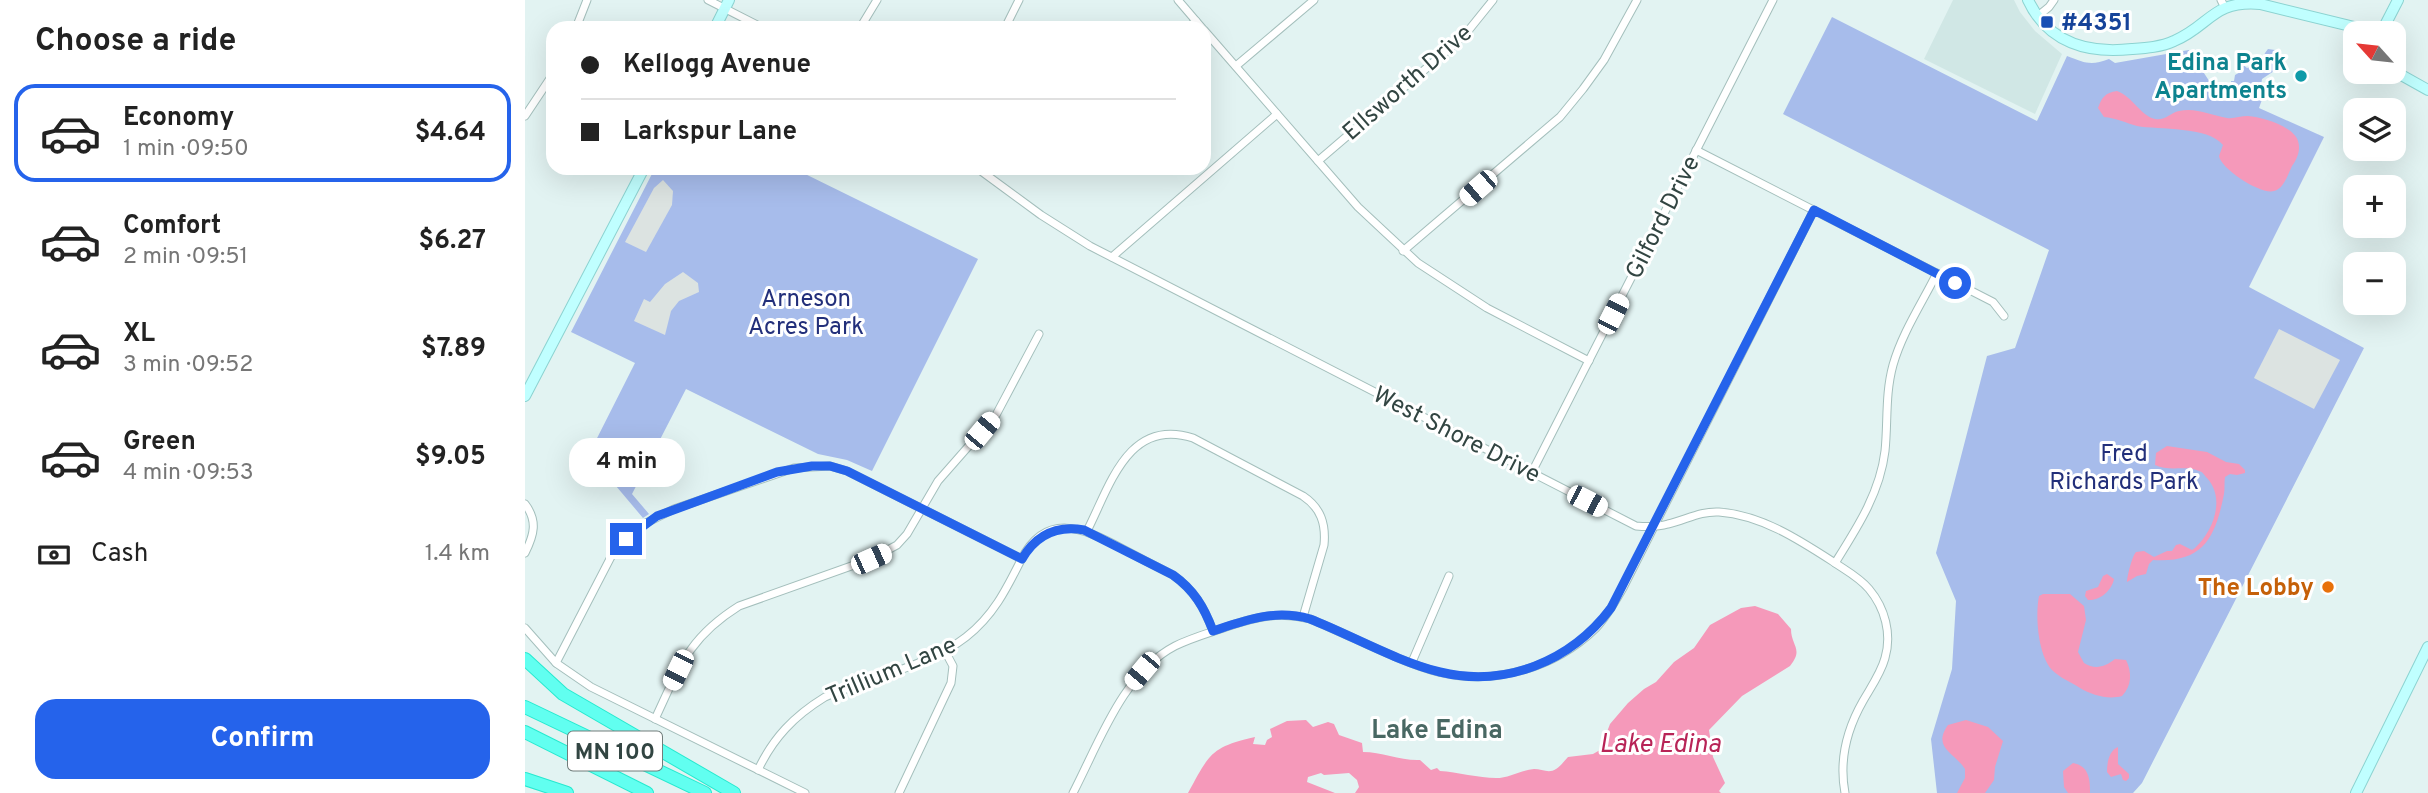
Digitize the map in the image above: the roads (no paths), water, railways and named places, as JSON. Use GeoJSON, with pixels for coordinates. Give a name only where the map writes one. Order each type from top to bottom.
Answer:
{"type":"FeatureCollection","features":[{"type":"Feature","properties":{"kind":"highway"},"geometry":{"type":"LineString","coordinates":[[525,659],[563,694],[734,793]]}},
{"type":"Feature","properties":{"kind":"highway","name":"MN 100"},"geometry":{"type":"LineString","coordinates":[[525,707],[705,793]]}},
{"type":"Feature","properties":{"kind":"highway","name":"MN 100"},"geometry":{"type":"LineString","coordinates":[[525,732],[647,793]]}},
{"type":"Feature","properties":{"kind":"highway"},"geometry":{"type":"LineString","coordinates":[[525,779],[567,793]]}},
{"type":"Feature","properties":{"kind":"street"},"geometry":{"type":"LineString","coordinates":[[579,21],[587,0]]}},
{"type":"Feature","properties":{"kind":"street"},"geometry":{"type":"LineString","coordinates":[[708,0],[727,4],[752,21]]}},
{"type":"Feature","properties":{"kind":"street"},"geometry":{"type":"LineString","coordinates":[[864,21],[877,0]]}},
{"type":"Feature","properties":{"kind":"street"},"geometry":{"type":"LineString","coordinates":[[1008,21],[1019,0]]}},
{"type":"Feature","properties":{"kind":"street"},"geometry":{"type":"LineString","coordinates":[[1178,0],[1196,21]]}},
{"type":"Feature","properties":{"kind":"street"},"geometry":{"type":"LineString","coordinates":[[1235,66],[1314,0]]}},
{"type":"Feature","properties":{"kind":"street","name":"Ellsworth Drive"},"geometry":{"type":"LineString","coordinates":[[1318,161],[1450,48],[1493,0]]}},
{"type":"Feature","properties":{"kind":"street"},"geometry":{"type":"LineString","coordinates":[[1403,251],[1560,117],[1604,60],[1637,0]]}},
{"type":"Feature","properties":{"kind":"street","name":"Gilford Drive"},"geometry":{"type":"LineString","coordinates":[[1532,472],[1773,0]]}},
{"type":"Feature","properties":{"kind":"street"},"geometry":{"type":"LineString","coordinates":[[2028,0],[2038,16],[2054,32],[2068,41],[2101,51],[2158,46],[2175,40],[2190,32],[2223,3],[2242,1],[2260,4],[2343,24]]}},
{"type":"Feature","properties":{"kind":"street"},"geometry":{"type":"LineString","coordinates":[[2038,16],[2054,0]]}},
{"type":"Feature","properties":{"kind":"street"},"geometry":{"type":"LineString","coordinates":[[2387,21],[2398,0]]}},
{"type":"Feature","properties":{"kind":"street"},"geometry":{"type":"LineString","coordinates":[[718,21],[727,4]]}},
{"type":"Feature","properties":{"kind":"street"},"geometry":{"type":"LineString","coordinates":[[1211,38],[1358,207],[1403,251],[1451,287],[1487,309],[1589,360]]}},
{"type":"Feature","properties":{"kind":"street"},"geometry":{"type":"LineString","coordinates":[[2406,78],[2428,90]]}},
{"type":"Feature","properties":{"kind":"street"},"geometry":{"type":"LineString","coordinates":[[525,116],[546,84]]}},
{"type":"Feature","properties":{"kind":"street"},"geometry":{"type":"LineString","coordinates":[[1211,171],[1277,114]]}},
{"type":"Feature","properties":{"kind":"street"},"geometry":{"type":"LineString","coordinates":[[1696,150],[1993,302],[2004,316]]}},
{"type":"Feature","properties":{"kind":"street"},"geometry":{"type":"LineString","coordinates":[[525,396],[639,175]]}},
{"type":"Feature","properties":{"kind":"street","name":"West Shore Drive"},"geometry":{"type":"LineString","coordinates":[[987,175],[1065,232],[1636,526],[1655,526],[1707,513],[1727,513],[1762,522],[1787,533],[1868,586],[1884,612],[1888,643],[1885,659],[1856,714],[1846,742],[1843,762],[1845,793]]}},
{"type":"Feature","properties":{"kind":"street"},"geometry":{"type":"LineString","coordinates":[[1112,257],[1207,175]]}},
{"type":"Feature","properties":{"kind":"street"},"geometry":{"type":"LineString","coordinates":[[1073,793],[1119,704],[1142,671],[1175,646],[1257,616],[1274,614],[1303,617],[1437,671],[1478,677],[1520,672],[1542,665],[1562,654],[1598,626],[1611,608],[1655,526],[1814,210]]}},
{"type":"Feature","properties":{"kind":"street"},"geometry":{"type":"LineString","coordinates":[[1835,563],[1863,517],[1878,479],[1885,453],[1887,386],[1893,363],[1937,273]]}},
{"type":"Feature","properties":{"kind":"street"},"geometry":{"type":"LineString","coordinates":[[655,719],[689,650],[702,633],[719,618],[749,602],[885,553],[907,534],[938,481],[996,415],[1039,334]]}},
{"type":"Feature","properties":{"kind":"street"},"geometry":{"type":"LineString","coordinates":[[1087,531],[1122,462],[1140,442],[1153,436],[1180,434],[1193,438],[1303,496],[1312,502],[1319,512],[1325,533],[1324,545],[1303,617]]}},
{"type":"Feature","properties":{"kind":"street"},"geometry":{"type":"LineString","coordinates":[[556,663],[613,553],[640,526],[657,516],[777,472],[812,466],[830,466],[847,471],[1022,559]]}},
{"type":"Feature","properties":{"kind":"street"},"geometry":{"type":"LineString","coordinates":[[525,504],[534,522],[532,540],[525,553]]}},
{"type":"Feature","properties":{"kind":"street","name":"Trillium Lane"},"geometry":{"type":"LineString","coordinates":[[758,770],[778,735],[807,708],[825,697],[945,651],[965,639],[996,607],[1028,548],[1047,533],[1072,528],[1087,531],[1173,575],[1186,584],[1205,611],[1213,631]]}},
{"type":"Feature","properties":{"kind":"street"},"geometry":{"type":"LineString","coordinates":[[1412,662],[1449,576]]}},
{"type":"Feature","properties":{"kind":"street"},"geometry":{"type":"LineString","coordinates":[[525,628],[556,663],[591,688],[804,793]]}},
{"type":"Feature","properties":{"kind":"street"},"geometry":{"type":"LineString","coordinates":[[2356,793],[2428,647]]}},
{"type":"Feature","properties":{"kind":"street"},"geometry":{"type":"LineString","coordinates":[[899,793],[951,683],[953,666],[945,651]]}},
{"type":"Feature","properties":{"kind":"water"},"geometry":{"type":"Polygon","coordinates":[[[2117,91],[2155,119],[2191,110],[2227,118],[2248,116],[2269,120],[2295,136],[2299,144],[2297,157],[2285,181],[2277,190],[2260,189],[2227,168],[2219,156],[2223,145],[2216,139],[2195,132],[2137,126],[2104,117],[2098,108],[2101,101],[2107,94],[2117,91]]]}},
{"type":"Feature","properties":{"kind":"water"},"geometry":{"type":"Polygon","coordinates":[[[2167,446],[2207,452],[2226,462],[2239,464],[2245,473],[2225,477],[2224,494],[2216,524],[2204,545],[2184,557],[2153,560],[2146,574],[2127,582],[2136,552],[2144,551],[2154,557],[2172,551],[2180,544],[2192,550],[2207,533],[2215,515],[2216,495],[2213,486],[2202,473],[2194,469],[2155,465],[2156,453],[2167,446]]]}},
{"type":"Feature","properties":{"kind":"water"},"geometry":{"type":"Polygon","coordinates":[[[2107,574],[2114,579],[2111,587],[2101,597],[2088,600],[2086,591],[2098,587],[2103,576],[2107,574]]]}},
{"type":"Feature","properties":{"kind":"water"},"geometry":{"type":"Polygon","coordinates":[[[2070,594],[2084,606],[2086,620],[2078,652],[2084,663],[2096,667],[2104,666],[2115,659],[2126,660],[2130,679],[2122,696],[2106,697],[2090,693],[2052,670],[2043,655],[2039,635],[2038,604],[2039,596],[2070,594]]]}},
{"type":"Feature","properties":{"kind":"water","name":"Lake Edina"},"geometry":{"type":"Polygon","coordinates":[[[1755,606],[1778,614],[1791,629],[1796,655],[1790,666],[1742,696],[1709,730],[1713,757],[1725,783],[1719,791],[1721,793],[1355,793],[1359,787],[1357,780],[1349,773],[1321,773],[1308,777],[1307,782],[1335,793],[1188,793],[1213,754],[1229,745],[1255,737],[1253,744],[1265,745],[1272,737],[1270,729],[1287,721],[1306,720],[1313,727],[1328,722],[1334,724],[1339,735],[1362,743],[1363,752],[1420,760],[1431,770],[1437,768],[1440,771],[1496,778],[1534,769],[1553,770],[1568,757],[1593,754],[1600,750],[1610,724],[1628,703],[1694,648],[1710,625],[1741,608],[1755,606]]]}},
{"type":"Feature","properties":{"kind":"water"},"geometry":{"type":"Polygon","coordinates":[[[1966,720],[1988,727],[2003,741],[1994,780],[1985,793],[1957,793],[1965,778],[1965,769],[1943,745],[1942,739],[1948,725],[1966,720]]]}},
{"type":"Feature","properties":{"kind":"water"},"geometry":{"type":"Polygon","coordinates":[[[2118,747],[2118,764],[2129,774],[2126,781],[2121,774],[2111,777],[2107,772],[2109,757],[2118,747]]]}},
{"type":"Feature","properties":{"kind":"water"},"geometry":{"type":"Polygon","coordinates":[[[2073,763],[2085,770],[2089,778],[2090,793],[2068,793],[2064,787],[2063,771],[2073,763]]]}},
{"type":"Feature","properties":{"kind":"place","name":"#4351"},"geometry":{"type":"Point","coordinates":[2047,22]}},
{"type":"Feature","properties":{"kind":"place","name":"Edina Park Apartments"},"geometry":{"type":"Point","coordinates":[2301,76]}},
{"type":"Feature","properties":{"kind":"place","name":"The Lobby"},"geometry":{"type":"Point","coordinates":[2328,587]}},
{"type":"Feature","properties":{"kind":"district","name":"Lake Edina"},"geometry":{"type":"Point","coordinates":[1437,729]}},
{"type":"Feature","properties":{"kind":"park label","name":"Arneson Acres Park"},"geometry":{"type":"Point","coordinates":[806,312]}},
{"type":"Feature","properties":{"kind":"park label","name":"Fred Richards Park"},"geometry":{"type":"Point","coordinates":[2124,467]}}]}
